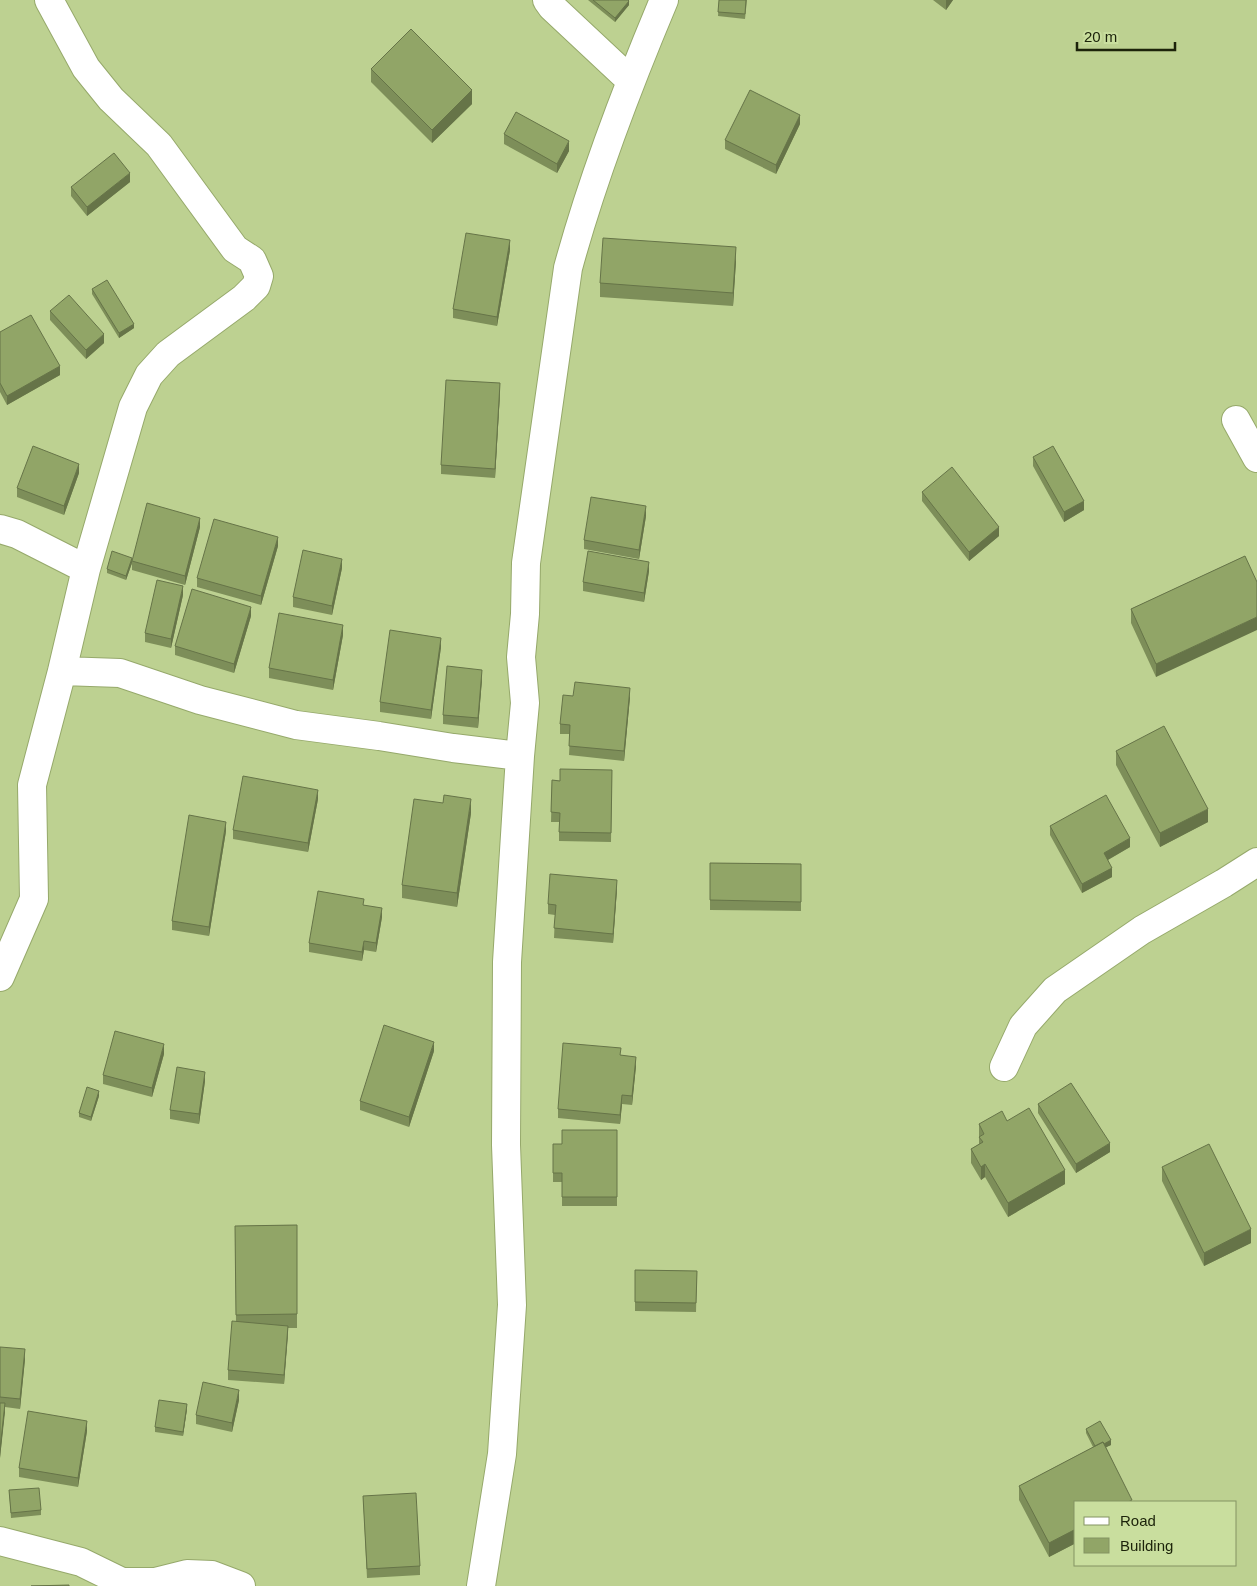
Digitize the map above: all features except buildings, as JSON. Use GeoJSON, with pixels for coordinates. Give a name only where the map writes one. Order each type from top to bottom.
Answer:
{"type":"FeatureCollection","features":[{"type":"Feature","properties":{"kind":"street"},"geometry":{"type":"LineString","coordinates":[[0,977],[34,899],[32,785],[86,569],[134,407],[149,375],[168,354],[244,298],[256,286],[259,276],[252,260],[235,249],[158,145],[111,98],[86,68],[49,0]]}},
{"type":"Feature","properties":{"kind":"street"},"geometry":{"type":"LineString","coordinates":[[546,0],[630,80]]}},
{"type":"Feature","properties":{"kind":"street"},"geometry":{"type":"LineString","coordinates":[[481,1586],[494,1514],[502,1454],[512,1305],[506,1145],[508,962],[520,756],[525,704],[521,657],[526,563],[567,277],[580,224],[630,80],[664,0]]}},
{"type":"Feature","properties":{"kind":"street"},"geometry":{"type":"LineString","coordinates":[[1236,420],[1257,458]]}},
{"type":"Feature","properties":{"kind":"street"},"geometry":{"type":"LineString","coordinates":[[0,529],[17,534],[86,569]]}},
{"type":"Feature","properties":{"kind":"street"},"geometry":{"type":"LineString","coordinates":[[62,671],[120,673],[200,700],[296,726],[520,756]]}},
{"type":"Feature","properties":{"kind":"street"},"geometry":{"type":"LineString","coordinates":[[1004,1067],[1023,1026],[1055,990],[1142,930],[1257,862]]}},
{"type":"Feature","properties":{"kind":"street"},"geometry":{"type":"LineString","coordinates":[[0,1541],[81,1562],[122,1582],[155,1582],[186,1574],[212,1575],[241,1586]]}}]}
